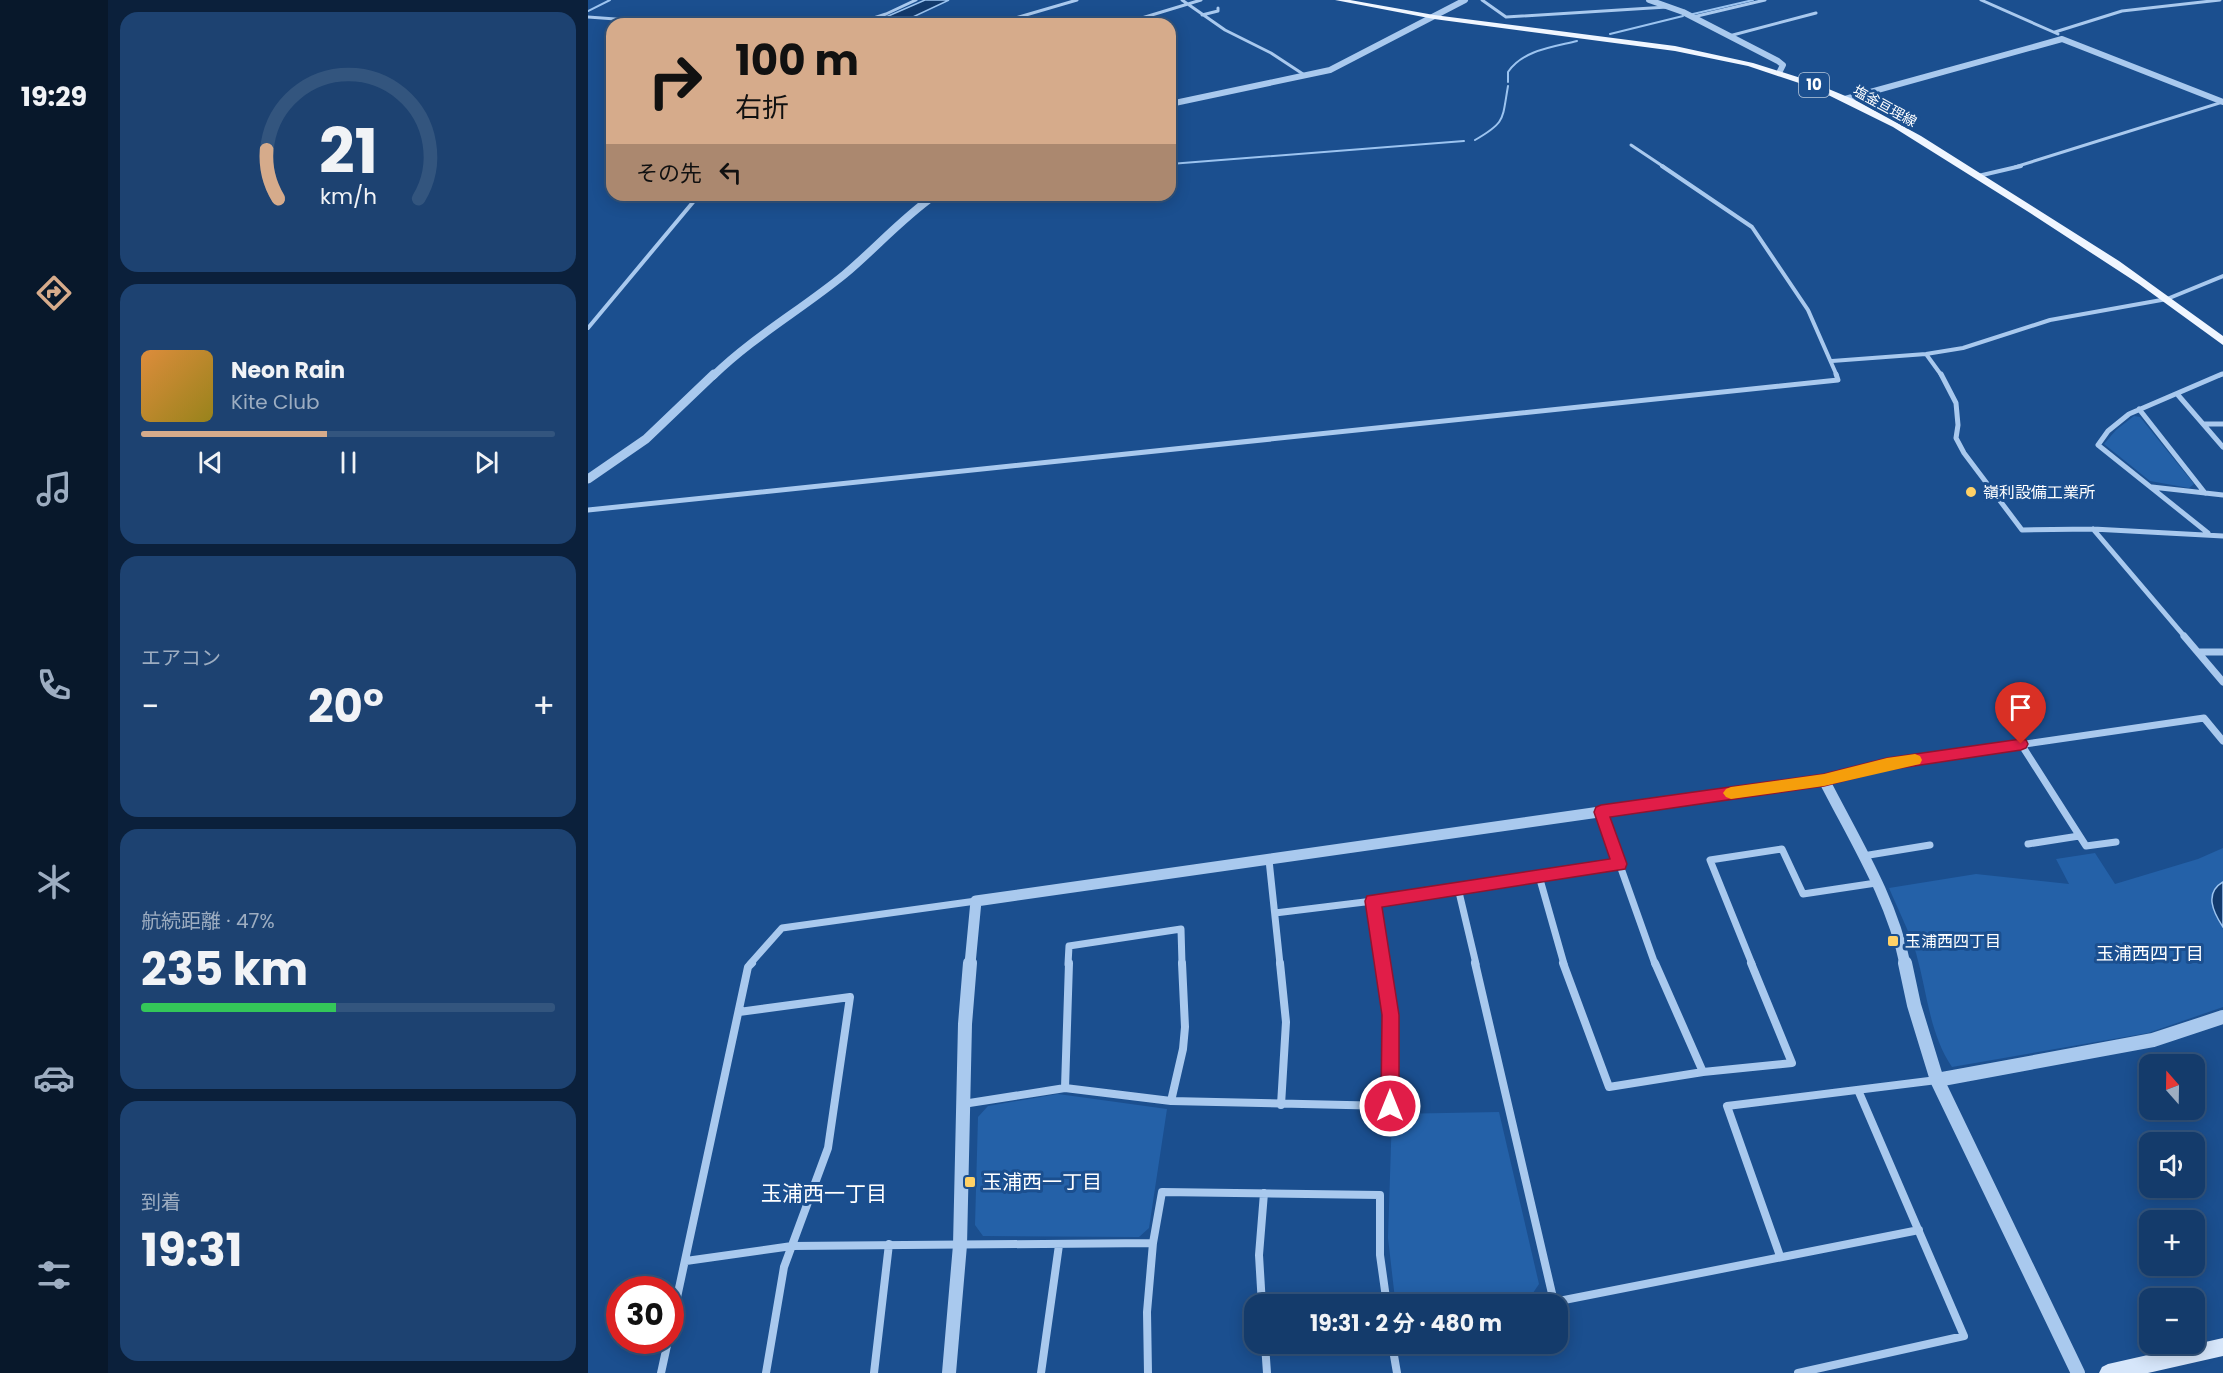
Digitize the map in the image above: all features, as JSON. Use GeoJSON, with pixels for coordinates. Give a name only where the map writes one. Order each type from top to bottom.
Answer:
{"type":"FeatureCollection","features":[{"type":"Feature","properties":{"kind":"main road","name":"塩釜亘理線"},"geometry":{"type":"LineString","coordinates":[[1339,0],[1432,16],[1686,50],[1779,73],[1845,99],[1978,176],[2067,231],[2168,299],[2223,342]]}},
{"type":"Feature","properties":{"kind":"main road"},"geometry":{"type":"LineString","coordinates":[[2108,1373],[2223,1347]]}},
{"type":"Feature","properties":{"kind":"street"},"geometry":{"type":"LineString","coordinates":[[874,18],[916,0]]}},
{"type":"Feature","properties":{"kind":"street"},"geometry":{"type":"LineString","coordinates":[[1016,18],[1077,0]]}},
{"type":"Feature","properties":{"kind":"street"},"geometry":{"type":"LineString","coordinates":[[1182,0],[1224,30],[1271,53],[1307,77]]}},
{"type":"Feature","properties":{"kind":"street"},"geometry":{"type":"LineString","coordinates":[[1136,18],[1201,0]]}},
{"type":"Feature","properties":{"kind":"street"},"geometry":{"type":"LineString","coordinates":[[1176,103],[1307,77],[1336,68],[1465,0]]}},
{"type":"Feature","properties":{"kind":"street"},"geometry":{"type":"LineString","coordinates":[[1482,0],[1506,17],[1671,6]]}},
{"type":"Feature","properties":{"kind":"street"},"geometry":{"type":"LineString","coordinates":[[1649,0],[1671,6],[1778,61],[1783,65],[1779,73]]}},
{"type":"Feature","properties":{"kind":"street"},"geometry":{"type":"LineString","coordinates":[[1693,17],[1765,0]]}},
{"type":"Feature","properties":{"kind":"street"},"geometry":{"type":"LineString","coordinates":[[1981,0],[2055,32],[2062,39]]}},
{"type":"Feature","properties":{"kind":"street"},"geometry":{"type":"LineString","coordinates":[[2055,32],[2122,11],[2220,0]]}},
{"type":"Feature","properties":{"kind":"street"},"geometry":{"type":"LineString","coordinates":[[1202,15],[1218,10],[1218,8]]}},
{"type":"Feature","properties":{"kind":"street"},"geometry":{"type":"LineString","coordinates":[[1729,36],[1816,13]]}},
{"type":"Feature","properties":{"kind":"street"},"geometry":{"type":"LineString","coordinates":[[588,17],[606,18]]}},
{"type":"Feature","properties":{"kind":"street"},"geometry":{"type":"LineString","coordinates":[[1845,99],[2062,39],[2073,41],[2223,102]]}},
{"type":"Feature","properties":{"kind":"street"},"geometry":{"type":"LineString","coordinates":[[1978,176],[2033,163],[2050,155],[2223,102]]}},
{"type":"Feature","properties":{"kind":"street"},"geometry":{"type":"LineString","coordinates":[[588,510],[1838,380],[1832,361],[1808,310],[1752,227],[1631,145]]}},
{"type":"Feature","properties":{"kind":"street"},"geometry":{"type":"LineString","coordinates":[[588,328],[694,201]]}},
{"type":"Feature","properties":{"kind":"street"},"geometry":{"type":"LineString","coordinates":[[588,479],[646,438],[740,350],[845,274],[907,215],[927,201]]}},
{"type":"Feature","properties":{"kind":"street"},"geometry":{"type":"LineString","coordinates":[[1832,361],[1926,354],[1984,343],[2050,320],[2168,299],[2223,276]]}},
{"type":"Feature","properties":{"kind":"street"},"geometry":{"type":"LineString","coordinates":[[1926,354],[1949,387],[1959,407],[1960,422],[1956,438],[1964,453],[2022,530],[2093,529],[2223,536]]}},
{"type":"Feature","properties":{"kind":"street"},"geometry":{"type":"LineString","coordinates":[[2209,534],[2098,445],[2102,437],[2126,416],[2155,401],[2178,395],[2205,380],[2223,374]]}},
{"type":"Feature","properties":{"kind":"street"},"geometry":{"type":"LineString","coordinates":[[2178,395],[2223,447]]}},
{"type":"Feature","properties":{"kind":"street"},"geometry":{"type":"LineString","coordinates":[[2139,409],[2205,493]]}},
{"type":"Feature","properties":{"kind":"street"},"geometry":{"type":"LineString","coordinates":[[2205,424],[2223,424]]}},
{"type":"Feature","properties":{"kind":"street"},"geometry":{"type":"LineString","coordinates":[[2152,487],[2223,495]]}},
{"type":"Feature","properties":{"kind":"street"},"geometry":{"type":"LineString","coordinates":[[2093,529],[2223,682]]}},
{"type":"Feature","properties":{"kind":"street"},"geometry":{"type":"LineString","coordinates":[[2199,652],[2223,652]]}},
{"type":"Feature","properties":{"kind":"street"},"geometry":{"type":"LineString","coordinates":[[683,1276],[748,967],[782,928],[1824,780],[1887,764],[2204,718],[2223,741]]}},
{"type":"Feature","properties":{"kind":"street"},"geometry":{"type":"LineString","coordinates":[[2021,744],[2086,846],[2116,842]]}},
{"type":"Feature","properties":{"kind":"street"},"geometry":{"type":"LineString","coordinates":[[1824,780],[1876,883],[1901,944],[1914,1005],[1936,1080],[2078,1373]]}},
{"type":"Feature","properties":{"kind":"street"},"geometry":{"type":"LineString","coordinates":[[1601,812],[1651,954],[1703,1072]]}},
{"type":"Feature","properties":{"kind":"street"},"geometry":{"type":"LineString","coordinates":[[2028,844],[2079,836]]}},
{"type":"Feature","properties":{"kind":"street"},"geometry":{"type":"LineString","coordinates":[[1863,856],[1930,845]]}},
{"type":"Feature","properties":{"kind":"street"},"geometry":{"type":"LineString","coordinates":[[1539,876],[1561,957],[1609,1088],[1703,1072],[1792,1063],[1710,860],[1782,849],[1803,894],[1876,883]]}},
{"type":"Feature","properties":{"kind":"street"},"geometry":{"type":"LineString","coordinates":[[1269,860],[1286,1022],[1281,1105]]}},
{"type":"Feature","properties":{"kind":"street"},"geometry":{"type":"LineString","coordinates":[[1275,914],[1619,864]]}},
{"type":"Feature","properties":{"kind":"street"},"geometry":{"type":"LineString","coordinates":[[1458,888],[1552,1294]]}},
{"type":"Feature","properties":{"kind":"street"},"geometry":{"type":"LineString","coordinates":[[949,1373],[960,1245],[965,1024],[976,901]]}},
{"type":"Feature","properties":{"kind":"street"},"geometry":{"type":"LineString","coordinates":[[963,1104],[1065,1088],[1171,1101],[1390,1106],[1390,1015],[1373,901]]}},
{"type":"Feature","properties":{"kind":"street"},"geometry":{"type":"LineString","coordinates":[[1065,1088],[1069,946],[1181,929],[1185,1027],[1183,1049],[1171,1101]]}},
{"type":"Feature","properties":{"kind":"street"},"geometry":{"type":"LineString","coordinates":[[740,1012],[850,996],[828,1148],[784,1267],[766,1373]]}},
{"type":"Feature","properties":{"kind":"street"},"geometry":{"type":"LineString","coordinates":[[1779,1256],[1727,1106],[1936,1080],[2153,1040],[2223,1017]]}},
{"type":"Feature","properties":{"kind":"street"},"geometry":{"type":"LineString","coordinates":[[1798,1373],[1964,1336],[1858,1090]]}},
{"type":"Feature","properties":{"kind":"street"},"geometry":{"type":"LineString","coordinates":[[1148,1373],[1147,1312],[1153,1243],[1162,1192],[1380,1195],[1380,1255],[1385,1294]]}},
{"type":"Feature","properties":{"kind":"street"},"geometry":{"type":"LineString","coordinates":[[1261,1294],[1259,1255],[1264,1193]]}},
{"type":"Feature","properties":{"kind":"street"},"geometry":{"type":"LineString","coordinates":[[1568,1299],[1919,1230]]}},
{"type":"Feature","properties":{"kind":"street"},"geometry":{"type":"LineString","coordinates":[[686,1261],[792,1246],[1153,1243]]}},
{"type":"Feature","properties":{"kind":"street"},"geometry":{"type":"LineString","coordinates":[[874,1373],[889,1244]]}},
{"type":"Feature","properties":{"kind":"street"},"geometry":{"type":"LineString","coordinates":[[1041,1373],[1059,1245]]}},
{"type":"Feature","properties":{"kind":"street"},"geometry":{"type":"LineString","coordinates":[[661,1373],[665,1354]]}},
{"type":"Feature","properties":{"kind":"street"},"geometry":{"type":"LineString","coordinates":[[1266,1354],[1267,1373]]}},
{"type":"Feature","properties":{"kind":"street"},"geometry":{"type":"LineString","coordinates":[[1394,1354],[1397,1373]]}},
{"type":"Feature","properties":{"kind":"shaded area"},"geometry":{"type":"Polygon","coordinates":[[[925,0],[949,0],[911,18],[884,18],[925,0]]]}},
{"type":"Feature","properties":{"kind":"shaded area"},"geometry":{"type":"Polygon","coordinates":[[[2134,416],[2140,417],[2194,484],[2189,488],[2150,481],[2104,444],[2116,430],[2134,416]]]}},
{"type":"Feature","properties":{"kind":"shaded area"},"geometry":{"type":"Polygon","coordinates":[[[2223,848],[2223,1007],[2148,1033],[1952,1067],[1933,1026],[1916,953],[1889,888],[1976,874],[2069,884],[2056,859],[2095,853],[2115,884],[2198,859],[2223,848]]]}},
{"type":"Feature","properties":{"kind":"shaded area"},"geometry":{"type":"Polygon","coordinates":[[[2223,882],[2223,927],[2216,915],[2212,897],[2217,886],[2223,882]]]}},
{"type":"Feature","properties":{"kind":"shaded area"},"geometry":{"type":"Polygon","coordinates":[[[1058,1094],[1167,1109],[1149,1228],[1139,1237],[983,1236],[975,1225],[978,1117],[988,1106],[1058,1094]]]}},
{"type":"Feature","properties":{"kind":"shaded area"},"geometry":{"type":"Polygon","coordinates":[[[1499,1112],[1539,1284],[1532,1294],[1394,1294],[1388,1238],[1392,1114],[1499,1112]]]}},
{"type":"Feature","properties":{"kind":"waterway"},"geometry":{"type":"LineString","coordinates":[[588,11],[610,0]]}},
{"type":"Feature","properties":{"kind":"waterway"},"geometry":{"type":"LineString","coordinates":[[1693,14],[1753,0]]}},
{"type":"Feature","properties":{"kind":"waterway"},"geometry":{"type":"LineString","coordinates":[[1610,34],[1683,16]]}},
{"type":"Feature","properties":{"kind":"waterway"},"geometry":{"type":"LineString","coordinates":[[1508,82],[1508,72],[1530,54],[1577,41]]}},
{"type":"Feature","properties":{"kind":"waterway"},"geometry":{"type":"LineString","coordinates":[[1475,140],[1492,129],[1501,119],[1508,86]]}},
{"type":"Feature","properties":{"kind":"waterway"},"geometry":{"type":"LineString","coordinates":[[1176,164],[1464,141]]}},
{"type":"Feature","properties":{"kind":"slow traffic"},"geometry":{"type":"LineString","coordinates":[[1731,793],[1824,780],[1887,764],[1915,760]]}},
{"type":"Feature","properties":{"kind":"place","name":"嶺利設備工業所"},"geometry":{"type":"Point","coordinates":[1971,492]}},
{"type":"Feature","properties":{"kind":"place","name":"玉浦西四丁目"},"geometry":{"type":"Point","coordinates":[1893,941]}},
{"type":"Feature","properties":{"kind":"place","name":"玉浦西一丁目"},"geometry":{"type":"Point","coordinates":[970,1182]}},
{"type":"Feature","properties":{"kind":"district","name":"玉浦西四丁目"},"geometry":{"type":"Point","coordinates":[2150,954]}},
{"type":"Feature","properties":{"kind":"district","name":"玉浦西一丁目"},"geometry":{"type":"Point","coordinates":[824,1194]}},
{"type":"Feature","properties":{"kind":"route"},"geometry":{"type":"LineString","coordinates":[[1390,1106],[1390,1015],[1373,901],[1619,864],[1601,812],[1824,780],[1887,764],[2021,744]]}}]}
